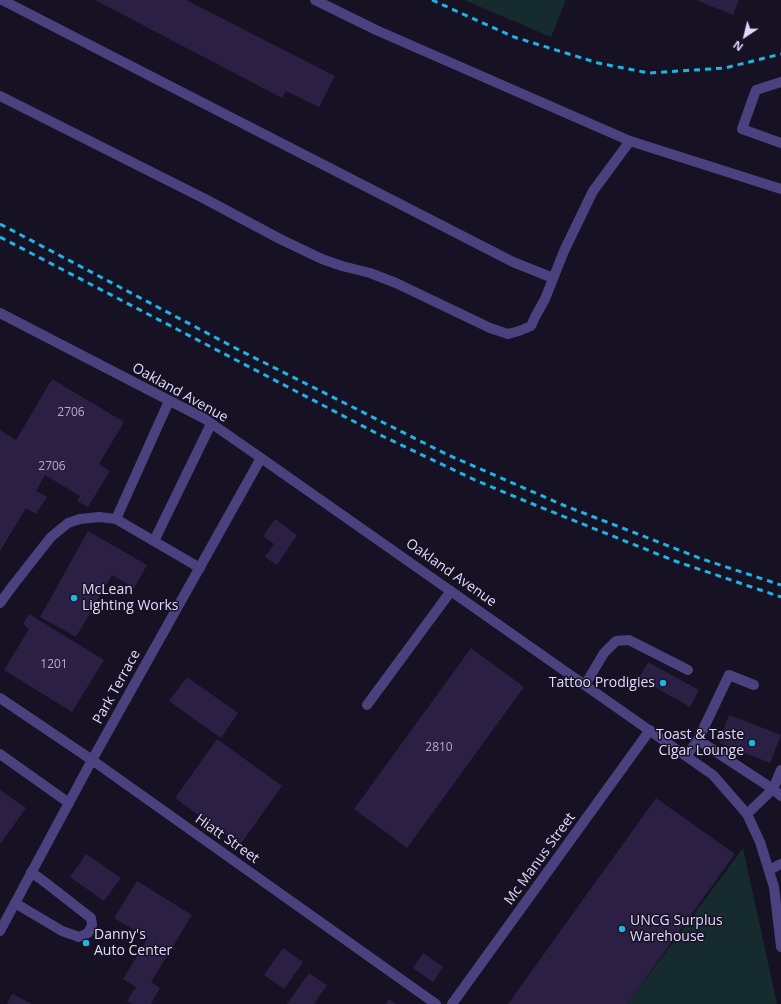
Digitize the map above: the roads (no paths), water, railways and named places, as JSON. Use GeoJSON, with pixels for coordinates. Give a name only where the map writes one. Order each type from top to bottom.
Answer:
{"type":"FeatureCollection","features":[{"type":"Feature","properties":{"kind":"street"},"geometry":{"type":"LineString","coordinates":[[2,0],[512,262],[554,278]]}},
{"type":"Feature","properties":{"kind":"street"},"geometry":{"type":"LineString","coordinates":[[315,0],[376,30],[630,141],[781,189]]}},
{"type":"Feature","properties":{"kind":"street"},"geometry":{"type":"LineString","coordinates":[[781,82],[756,90],[742,128],[781,143]]}},
{"type":"Feature","properties":{"kind":"street"},"geometry":{"type":"LineString","coordinates":[[0,96],[206,199],[280,239],[335,264],[370,273],[396,282],[490,328],[508,334],[531,326],[545,299],[564,251],[593,191],[630,141]]}},
{"type":"Feature","properties":{"kind":"street","name":"Oakland Avenue"},"geometry":{"type":"LineString","coordinates":[[0,313],[205,419],[713,775],[747,814],[760,842],[769,870],[778,888],[781,947]]}},
{"type":"Feature","properties":{"kind":"street"},"geometry":{"type":"LineString","coordinates":[[116,519],[169,400]]}},
{"type":"Feature","properties":{"kind":"street"},"geometry":{"type":"LineString","coordinates":[[154,541],[212,424]]}},
{"type":"Feature","properties":{"kind":"street","name":"Park Terrace"},"geometry":{"type":"LineString","coordinates":[[0,930],[92,760],[261,458]]}},
{"type":"Feature","properties":{"kind":"street"},"geometry":{"type":"LineString","coordinates":[[0,603],[51,537],[68,523],[80,519],[98,517],[116,519],[200,568]]}},
{"type":"Feature","properties":{"kind":"street"},"geometry":{"type":"LineString","coordinates":[[367,705],[451,591]]}},
{"type":"Feature","properties":{"kind":"street"},"geometry":{"type":"LineString","coordinates":[[585,685],[604,653],[616,641],[629,640],[688,670]]}},
{"type":"Feature","properties":{"kind":"street"},"geometry":{"type":"LineString","coordinates":[[686,756],[698,740],[729,675],[754,685]]}},
{"type":"Feature","properties":{"kind":"street","name":"Hiatt Street"},"geometry":{"type":"LineString","coordinates":[[0,698],[92,760],[436,1004]]}},
{"type":"Feature","properties":{"kind":"street","name":"Mc Manus Street"},"geometry":{"type":"LineString","coordinates":[[452,1004],[650,730]]}},
{"type":"Feature","properties":{"kind":"street"},"geometry":{"type":"LineString","coordinates":[[698,740],[773,789],[781,796]]}},
{"type":"Feature","properties":{"kind":"street"},"geometry":{"type":"LineString","coordinates":[[0,754],[69,803]]}},
{"type":"Feature","properties":{"kind":"street"},"geometry":{"type":"LineString","coordinates":[[747,814],[773,789],[781,770]]}},
{"type":"Feature","properties":{"kind":"street"},"geometry":{"type":"LineString","coordinates":[[769,870],[781,864]]}},
{"type":"Feature","properties":{"kind":"street"},"geometry":{"type":"LineString","coordinates":[[15,903],[62,931],[80,937],[88,933],[92,925],[91,918],[31,872]]}},
{"type":"Feature","properties":{"kind":"railway"},"geometry":{"type":"LineString","coordinates":[[432,0],[514,37],[598,63],[649,73],[725,68],[781,54]]}},
{"type":"Feature","properties":{"kind":"railway"},"geometry":{"type":"LineString","coordinates":[[0,224],[243,352],[446,454],[563,505],[702,559],[781,585]]}},
{"type":"Feature","properties":{"kind":"railway"},"geometry":{"type":"LineString","coordinates":[[0,237],[378,434],[475,480],[675,561],[781,597]]}},
{"type":"Feature","properties":{"kind":"place","name":"McLean Lighting Works"},"geometry":{"type":"Point","coordinates":[74,598]}},
{"type":"Feature","properties":{"kind":"place","name":"Tattoo Prodigies"},"geometry":{"type":"Point","coordinates":[663,683]}},
{"type":"Feature","properties":{"kind":"place","name":"Toast & Taste Cigar Lounge"},"geometry":{"type":"Point","coordinates":[752,743]}},
{"type":"Feature","properties":{"kind":"place","name":"UNCG Surplus Warehouse"},"geometry":{"type":"Point","coordinates":[622,929]}},
{"type":"Feature","properties":{"kind":"place","name":"Danny's Auto Center"},"geometry":{"type":"Point","coordinates":[86,943]}}]}
